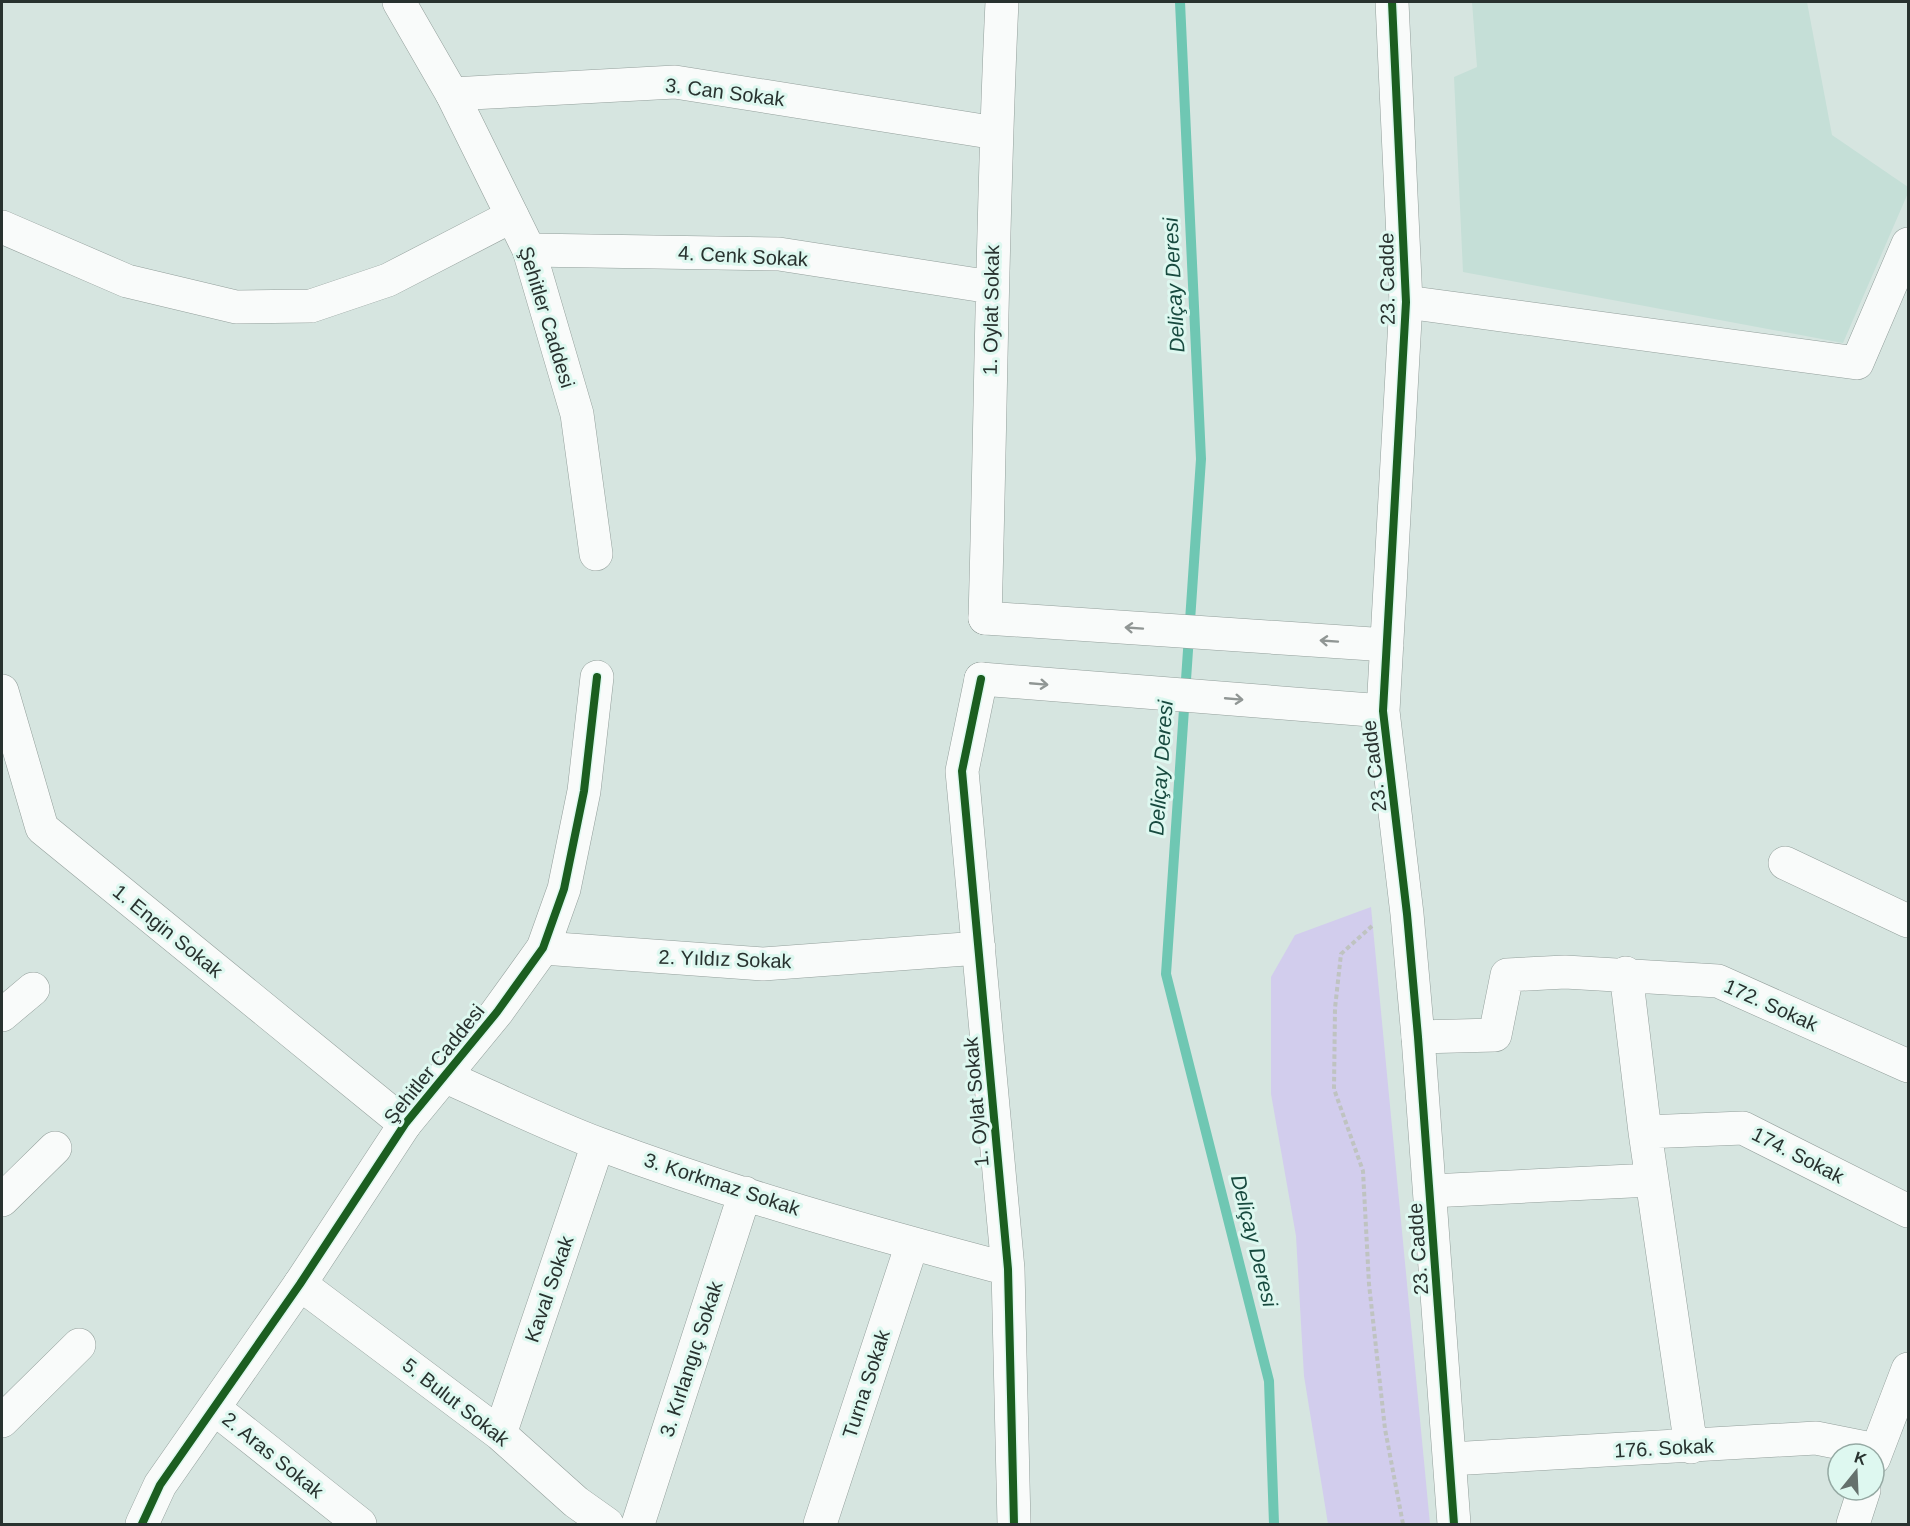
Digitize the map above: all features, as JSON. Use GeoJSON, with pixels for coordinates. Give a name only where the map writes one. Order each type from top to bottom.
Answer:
{"type":"FeatureCollection","features":[{"type":"Feature","properties":{"kind":"street","name":"Şehitler Caddesi"},"geometry":{"type":"LineString","coordinates":[[402,2],[452,94],[529,250],[577,414],[596,554]]}},
{"type":"Feature","properties":{"kind":"street","name":"1. Oylat Sokak"},"geometry":{"type":"LineString","coordinates":[[1002,2],[991,287],[985,618],[1387,645]]}},
{"type":"Feature","properties":{"kind":"street","name":"23. Cadde"},"geometry":{"type":"LineString","coordinates":[[1392,2],[1406,303],[1383,711],[1407,914],[1418,1037],[1455,1524]]}},
{"type":"Feature","properties":{"kind":"street","name":"3. Can Sokak"},"geometry":{"type":"LineString","coordinates":[[452,94],[675,82],[996,133]]}},
{"type":"Feature","properties":{"kind":"street"},"geometry":{"type":"LineString","coordinates":[[2,228],[127,281],[236,307],[311,306],[388,280],[512,216]]}},
{"type":"Feature","properties":{"kind":"street"},"geometry":{"type":"LineString","coordinates":[[1406,303],[1857,363],[1908,244]]}},
{"type":"Feature","properties":{"kind":"street","name":"4. Cenk Sokak"},"geometry":{"type":"LineString","coordinates":[[529,250],[779,254],[991,287]]}},
{"type":"Feature","properties":{"kind":"street","name":"Şehitler Caddesi"},"geometry":{"type":"LineString","coordinates":[[142,1524],[160,1485],[300,1284],[405,1124],[497,1012],[543,948],[567,878],[584,791],[597,677]]}},
{"type":"Feature","properties":{"kind":"street","name":"1. Oylat Sokak"},"geometry":{"type":"LineString","coordinates":[[1014,1524],[1008,1269],[962,771],[981,679],[1383,711]]}},
{"type":"Feature","properties":{"kind":"street","name":"1. Engin Sokak"},"geometry":{"type":"LineString","coordinates":[[2,691],[42,828],[405,1124]]}},
{"type":"Feature","properties":{"kind":"street"},"geometry":{"type":"LineString","coordinates":[[1785,862],[1908,921]]}},
{"type":"Feature","properties":{"kind":"street","name":"2. Yıldız Sokak"},"geometry":{"type":"LineString","coordinates":[[543,948],[763,964],[979,948]]}},
{"type":"Feature","properties":{"kind":"street","name":"172. Sokak"},"geometry":{"type":"LineString","coordinates":[[1418,1037],[1495,1035],[1507,975],[1565,972],[1626,973],[1718,981],[1908,1066]]}},
{"type":"Feature","properties":{"kind":"street"},"geometry":{"type":"LineString","coordinates":[[1626,973],[1651,1180],[1691,1447]]}},
{"type":"Feature","properties":{"kind":"street"},"geometry":{"type":"LineString","coordinates":[[2,1015],[33,989]]}},
{"type":"Feature","properties":{"kind":"street","name":"3. Korkmaz Sokak"},"geometry":{"type":"LineString","coordinates":[[444,1076],[598,1144],[745,1193],[912,1244],[1008,1269]]}},
{"type":"Feature","properties":{"kind":"street","name":"174. Sokak"},"geometry":{"type":"LineString","coordinates":[[1645,1132],[1743,1128],[1908,1211]]}},
{"type":"Feature","properties":{"kind":"street","name":"Kaval Sokak"},"geometry":{"type":"LineString","coordinates":[[500,1434],[598,1144]]}},
{"type":"Feature","properties":{"kind":"street"},"geometry":{"type":"LineString","coordinates":[[2,1200],[55,1148]]}},
{"type":"Feature","properties":{"kind":"street"},"geometry":{"type":"LineString","coordinates":[[1431,1191],[1651,1180]]}},
{"type":"Feature","properties":{"kind":"street","name":"3. Kırlangıç Sokak"},"geometry":{"type":"LineString","coordinates":[[638,1524],[745,1193]]}},
{"type":"Feature","properties":{"kind":"street","name":"Turna Sokak"},"geometry":{"type":"LineString","coordinates":[[820,1524],[912,1244]]}},
{"type":"Feature","properties":{"kind":"street","name":"5. Bulut Sokak"},"geometry":{"type":"LineString","coordinates":[[300,1284],[500,1434],[568,1513],[607,1524]]}},
{"type":"Feature","properties":{"kind":"street"},"geometry":{"type":"LineString","coordinates":[[2,1421],[79,1345]]}},
{"type":"Feature","properties":{"kind":"street"},"geometry":{"type":"LineString","coordinates":[[1880,1442],[1908,1369]]}},
{"type":"Feature","properties":{"kind":"street","name":"2. Aras Sokak"},"geometry":{"type":"LineString","coordinates":[[215,1408],[360,1524]]}},
{"type":"Feature","properties":{"kind":"street","name":"176. Sokak"},"geometry":{"type":"LineString","coordinates":[[1450,1459],[1691,1447],[1816,1438],[1831,1442]]}},
{"type":"Feature","properties":{"kind":"street"},"geometry":{"type":"LineString","coordinates":[[1853,1524],[1860,1502]]}},
{"type":"Feature","properties":{"kind":"path"},"geometry":{"type":"LineString","coordinates":[[1403,1524],[1385,1430],[1369,1284],[1363,1170],[1334,1089],[1335,1008],[1341,954],[1370,927],[1407,914]]}},
{"type":"Feature","properties":{"kind":"shaded area"},"geometry":{"type":"Polygon","coordinates":[[[1472,2],[1807,2],[1832,135],[1908,187],[1908,193],[1843,343],[1463,272],[1454,77],[1477,67],[1472,2]]]}},
{"type":"Feature","properties":{"kind":"shaded area"},"geometry":{"type":"Polygon","coordinates":[[[1371,907],[1430,1524],[1328,1524],[1304,1376],[1296,1236],[1271,1094],[1271,977],[1295,935],[1371,907]]]}},
{"type":"Feature","properties":{"kind":"waterway","name":"Deliçay Deresi"},"geometry":{"type":"LineString","coordinates":[[1180,2],[1201,459],[1166,974],[1269,1381],[1274,1524]]}},
{"type":"Feature","properties":{"kind":"cycle path"},"geometry":{"type":"LineString","coordinates":[[1392,2],[1406,302],[1383,711],[1407,914],[1418,1037],[1454,1524]]}},
{"type":"Feature","properties":{"kind":"cycle path"},"geometry":{"type":"LineString","coordinates":[[142,1524],[160,1485],[300,1284],[405,1124],[497,1012],[543,948],[564,889],[584,791],[597,677]]}},
{"type":"Feature","properties":{"kind":"cycle path"},"geometry":{"type":"LineString","coordinates":[[981,679],[962,771],[1008,1269],[1014,1524]]}}]}
